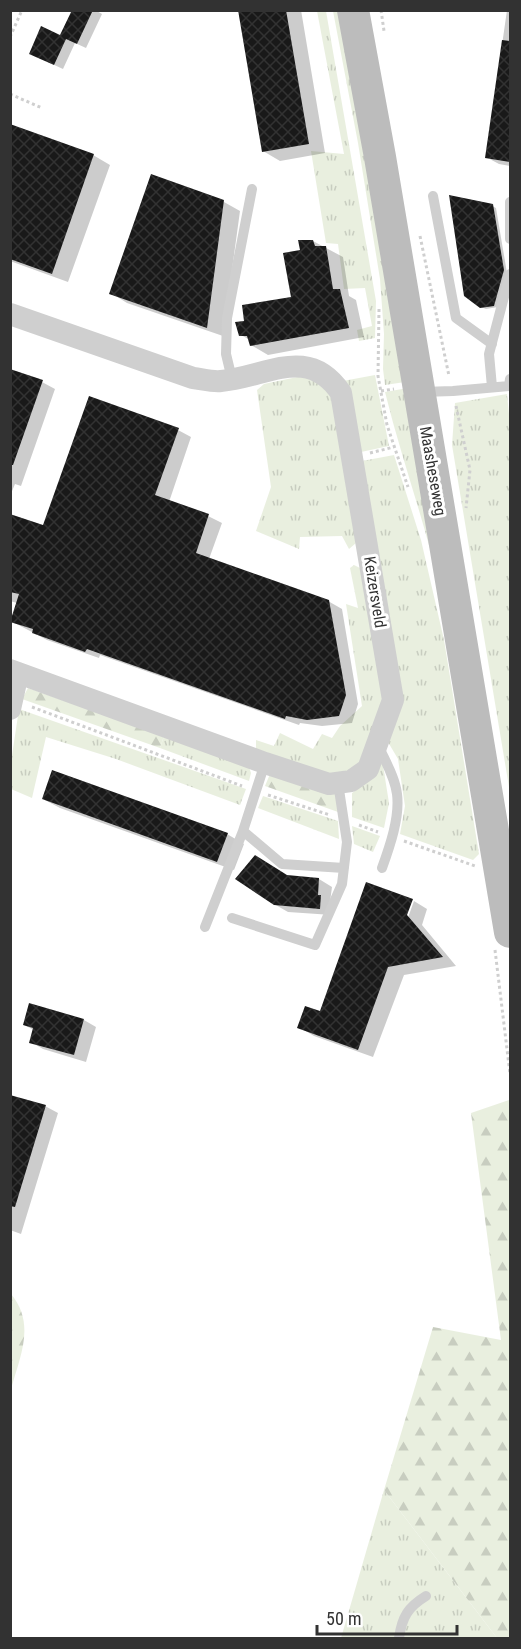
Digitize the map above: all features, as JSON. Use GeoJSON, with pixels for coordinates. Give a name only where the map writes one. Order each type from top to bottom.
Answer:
{"type":"FeatureCollection","features":[{"type":"Feature","properties":{"kind":"main road","name":"Maasheseweg"},"geometry":{"type":"LineString","coordinates":[[353,10],[419,392],[502,941]]}},
{"type":"Feature","properties":{"kind":"street","name":"Keizersveld"},"geometry":{"type":"LineString","coordinates":[[10,314],[193,378],[220,382],[286,367],[306,367],[324,374],[334,382],[341,393],[393,700],[368,769],[351,781],[338,783]]}},
{"type":"Feature","properties":{"kind":"street"},"geometry":{"type":"LineString","coordinates":[[10,709],[14,671],[265,763],[328,784],[338,783]]}},
{"type":"Feature","properties":{"kind":"lane"},"geometry":{"type":"LineString","coordinates":[[232,379],[226,354],[227,318],[252,189]]}},
{"type":"Feature","properties":{"kind":"lane"},"geometry":{"type":"LineString","coordinates":[[433,196],[456,318],[492,344]]}},
{"type":"Feature","properties":{"kind":"lane"},"geometry":{"type":"LineString","coordinates":[[510,202],[510,239]]}},
{"type":"Feature","properties":{"kind":"lane"},"geometry":{"type":"LineString","coordinates":[[492,387],[489,354],[510,274]]}},
{"type":"Feature","properties":{"kind":"lane"},"geometry":{"type":"LineString","coordinates":[[419,392],[453,391],[510,384]]}},
{"type":"Feature","properties":{"kind":"lane"},"geometry":{"type":"LineString","coordinates":[[378,746],[390,771],[397,795],[393,837],[382,868]]}},
{"type":"Feature","properties":{"kind":"lane"},"geometry":{"type":"LineString","coordinates":[[206,927],[243,831],[265,763]]}},
{"type":"Feature","properties":{"kind":"lane"},"geometry":{"type":"LineString","coordinates":[[232,918],[315,945],[342,884],[347,842],[338,783]]}},
{"type":"Feature","properties":{"kind":"lane"},"geometry":{"type":"LineString","coordinates":[[243,831],[282,864],[344,868]]}},
{"type":"Feature","properties":{"kind":"lane"},"geometry":{"type":"LineString","coordinates":[[399,1638],[408,1609],[426,1596]]}},
{"type":"Feature","properties":{"kind":"path"},"geometry":{"type":"LineString","coordinates":[[10,37],[22,10]]}},
{"type":"Feature","properties":{"kind":"path"},"geometry":{"type":"LineString","coordinates":[[10,94],[42,108]]}},
{"type":"Feature","properties":{"kind":"path"},"geometry":{"type":"LineString","coordinates":[[502,941],[510,1074]]}},
{"type":"Feature","properties":{"kind":"green space"},"geometry":{"type":"Polygon","coordinates":[[[317,11],[326,11],[376,301],[375,338],[359,341],[357,330],[372,326],[365,288],[344,289],[338,244],[326,243],[311,151],[344,154],[317,11]]]}},
{"type":"Feature","properties":{"kind":"green space"},"geometry":{"type":"Polygon","coordinates":[[[333,11],[338,11],[405,382],[385,385],[380,279],[358,143],[333,11]]]}},
{"type":"Feature","properties":{"kind":"green space"},"geometry":{"type":"Polygon","coordinates":[[[375,375],[389,446],[361,452],[343,381],[375,375]]]}},
{"type":"Feature","properties":{"kind":"green space"},"geometry":{"type":"Polygon","coordinates":[[[302,376],[321,384],[333,396],[356,543],[349,549],[342,536],[300,537],[299,549],[256,531],[271,487],[257,390],[264,384],[302,376]]]}},
{"type":"Feature","properties":{"kind":"green space"},"geometry":{"type":"Polygon","coordinates":[[[408,388],[430,549],[385,392],[408,388]]]}},
{"type":"Feature","properties":{"kind":"green space"},"geometry":{"type":"Polygon","coordinates":[[[507,394],[510,424],[510,793],[452,445],[455,403],[507,394]]]}},
{"type":"Feature","properties":{"kind":"green space"},"geometry":{"type":"Polygon","coordinates":[[[394,455],[421,540],[444,640],[479,854],[473,860],[400,834],[405,806],[398,759],[388,742],[362,461],[394,455]]]}},
{"type":"Feature","properties":{"kind":"green space"},"geometry":{"type":"Polygon","coordinates":[[[354,565],[362,569],[384,698],[362,763],[338,778],[256,749],[256,740],[274,746],[280,733],[313,749],[322,734],[332,738],[340,726],[362,706],[346,604],[358,608],[350,568],[354,565]]]}},
{"type":"Feature","properties":{"kind":"green space"},"geometry":{"type":"Polygon","coordinates":[[[28,688],[164,736],[160,748],[22,699],[28,688]]]}},
{"type":"Feature","properties":{"kind":"green space"},"geometry":{"type":"Polygon","coordinates":[[[19,709],[246,789],[240,805],[116,759],[46,737],[32,798],[11,789],[11,762],[19,709]]]}},
{"type":"Feature","properties":{"kind":"green space"},"geometry":{"type":"Polygon","coordinates":[[[164,736],[249,767],[251,773],[249,781],[160,748],[164,736]]]}},
{"type":"Feature","properties":{"kind":"green space"},"geometry":{"type":"Polygon","coordinates":[[[382,759],[389,803],[384,828],[352,817],[352,793],[373,778],[382,759]]]}},
{"type":"Feature","properties":{"kind":"green space"},"geometry":{"type":"Polygon","coordinates":[[[270,774],[337,793],[338,812],[265,786],[270,774]]]}},
{"type":"Feature","properties":{"kind":"green space"},"geometry":{"type":"Polygon","coordinates":[[[263,796],[338,821],[339,839],[258,808],[263,796]]]}},
{"type":"Feature","properties":{"kind":"green space"},"geometry":{"type":"Polygon","coordinates":[[[352,826],[380,836],[373,852],[354,844],[352,826]]]}},
{"type":"Feature","properties":{"kind":"green space"},"geometry":{"type":"Polygon","coordinates":[[[509,1100],[510,1638],[497,1638],[384,1490],[433,1327],[501,1340],[471,1113],[509,1100]]]}},
{"type":"Feature","properties":{"kind":"green space"},"geometry":{"type":"Polygon","coordinates":[[[11,1294],[19,1305],[23,1317],[24,1340],[11,1389],[11,1294]]]}},
{"type":"Feature","properties":{"kind":"green space"},"geometry":{"type":"Polygon","coordinates":[[[384,1490],[497,1638],[341,1638],[384,1490]]]}},
{"type":"Feature","properties":{"kind":"building"},"geometry":{"type":"Polygon","coordinates":[[[72,10],[93,10],[77,44],[66,39],[54,65],[29,54],[41,26],[60,35],[72,10]]]}},
{"type":"Feature","properties":{"kind":"building"},"geometry":{"type":"Polygon","coordinates":[[[238,10],[286,10],[309,144],[262,152],[238,10]]]}},
{"type":"Feature","properties":{"kind":"building"},"geometry":{"type":"Polygon","coordinates":[[[502,40],[510,41],[510,162],[485,158],[502,40]]]}},
{"type":"Feature","properties":{"kind":"building"},"geometry":{"type":"Polygon","coordinates":[[[10,124],[94,154],[52,274],[10,259],[10,124]]]}},
{"type":"Feature","properties":{"kind":"building"},"geometry":{"type":"Polygon","coordinates":[[[151,174],[224,200],[207,328],[109,294],[151,174]]]}},
{"type":"Feature","properties":{"kind":"building"},"geometry":{"type":"Polygon","coordinates":[[[449,195],[493,204],[504,270],[494,306],[480,308],[464,296],[449,195]]]}},
{"type":"Feature","properties":{"kind":"building"},"geometry":{"type":"Polygon","coordinates":[[[298,240],[313,240],[315,246],[326,246],[333,289],[340,289],[349,328],[250,346],[247,336],[239,336],[235,322],[244,321],[242,305],[291,297],[283,253],[300,250],[298,240]]]}},
{"type":"Feature","properties":{"kind":"building"},"geometry":{"type":"Polygon","coordinates":[[[10,369],[43,380],[13,465],[10,465],[10,369]]]}},
{"type":"Feature","properties":{"kind":"building"},"geometry":{"type":"Polygon","coordinates":[[[89,396],[179,428],[155,495],[209,514],[196,553],[329,600],[346,695],[339,716],[307,720],[286,716],[285,719],[87,649],[85,652],[32,633],[33,629],[10,622],[19,594],[10,592],[10,514],[43,525],[89,396]]]}},
{"type":"Feature","properties":{"kind":"building"},"geometry":{"type":"Polygon","coordinates":[[[52,770],[228,833],[217,862],[42,799],[52,770]]]}},
{"type":"Feature","properties":{"kind":"building"},"geometry":{"type":"Polygon","coordinates":[[[255,855],[287,875],[319,878],[320,909],[274,905],[235,879],[255,855]]]}},
{"type":"Feature","properties":{"kind":"building"},"geometry":{"type":"Polygon","coordinates":[[[366,882],[413,899],[407,915],[443,957],[388,967],[358,1050],[297,1028],[305,1006],[320,1011],[366,882]]]}},
{"type":"Feature","properties":{"kind":"building"},"geometry":{"type":"Polygon","coordinates":[[[29,1003],[84,1019],[74,1055],[29,1043],[33,1028],[23,1025],[29,1003]]]}},
{"type":"Feature","properties":{"kind":"building"},"geometry":{"type":"Polygon","coordinates":[[[10,1095],[46,1105],[15,1207],[10,1206],[10,1095]]]}}]}
